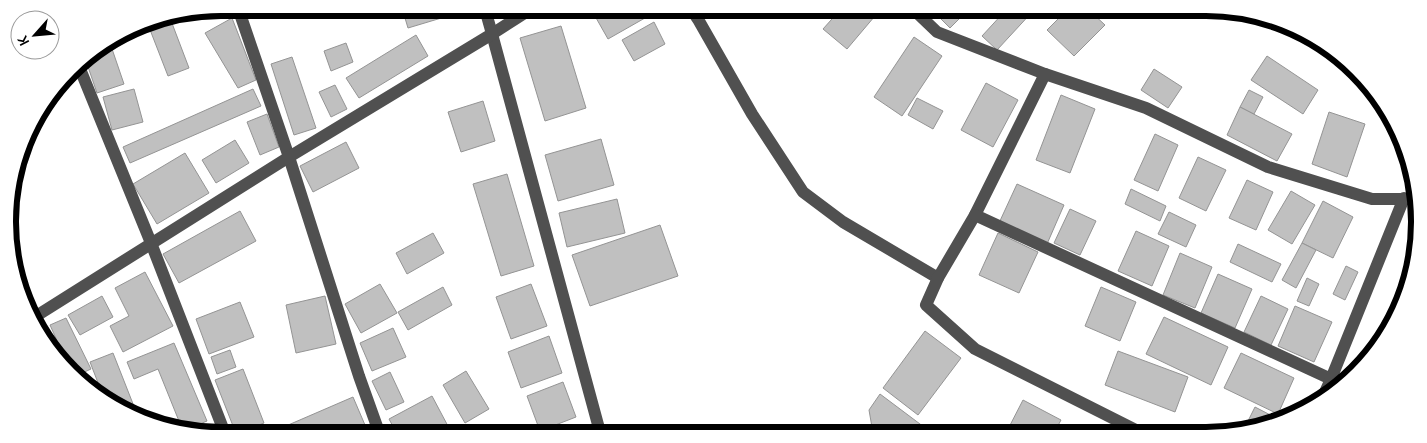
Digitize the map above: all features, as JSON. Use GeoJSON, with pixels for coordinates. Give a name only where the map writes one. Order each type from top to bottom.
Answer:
{"type":"FeatureCollection","features":[{"type":"Feature","properties":{"kind":"street"},"geometry":{"type":"LineString","coordinates":[[241,16],[289,157],[359,376],[378,427]]}},
{"type":"Feature","properties":{"kind":"street"},"geometry":{"type":"LineString","coordinates":[[487,16],[599,427]]}},
{"type":"Feature","properties":{"kind":"street"},"geometry":{"type":"LineString","coordinates":[[38,314],[151,242],[520,16]]}},
{"type":"Feature","properties":{"kind":"street"},"geometry":{"type":"LineString","coordinates":[[695,16],[752,114],[803,192],[843,222],[938,278]]}},
{"type":"Feature","properties":{"kind":"street"},"geometry":{"type":"LineString","coordinates":[[920,16],[937,32],[1045,74],[1146,108],[1268,167],[1372,199],[1409,199]]}},
{"type":"Feature","properties":{"kind":"street"},"geometry":{"type":"LineString","coordinates":[[81,71],[151,242],[222,427]]}},
{"type":"Feature","properties":{"kind":"street"},"geometry":{"type":"LineString","coordinates":[[1045,74],[975,215],[938,278],[926,305],[975,349],[1130,427]]}},
{"type":"Feature","properties":{"kind":"street"},"geometry":{"type":"LineString","coordinates":[[1328,386],[1409,200]]}},
{"type":"Feature","properties":{"kind":"street"},"geometry":{"type":"LineString","coordinates":[[975,215],[1331,379]]}},
{"type":"Feature","properties":{"kind":"building"},"geometry":{"type":"Polygon","coordinates":[[[404,16],[448,16],[408,28],[404,16]]]}},
{"type":"Feature","properties":{"kind":"building"},"geometry":{"type":"Polygon","coordinates":[[[595,16],[648,16],[608,39],[595,16]]]}},
{"type":"Feature","properties":{"kind":"building"},"geometry":{"type":"Polygon","coordinates":[[[835,16],[875,16],[847,49],[823,29],[835,16]]]}},
{"type":"Feature","properties":{"kind":"building"},"geometry":{"type":"Polygon","coordinates":[[[938,16],[962,16],[950,28],[938,16]]]}},
{"type":"Feature","properties":{"kind":"building"},"geometry":{"type":"Polygon","coordinates":[[[1000,16],[1028,16],[997,50],[982,36],[1000,16]]]}},
{"type":"Feature","properties":{"kind":"building"},"geometry":{"type":"Polygon","coordinates":[[[1061,16],[1095,16],[1105,25],[1074,56],[1047,30],[1061,16]]]}},
{"type":"Feature","properties":{"kind":"building"},"geometry":{"type":"Polygon","coordinates":[[[232,18],[256,80],[238,88],[205,33],[232,18]]]}},
{"type":"Feature","properties":{"kind":"building"},"geometry":{"type":"Polygon","coordinates":[[[172,22],[189,68],[168,76],[150,29],[172,22]]]}},
{"type":"Feature","properties":{"kind":"building"},"geometry":{"type":"Polygon","coordinates":[[[654,22],[665,44],[634,61],[622,40],[654,22]]]}},
{"type":"Feature","properties":{"kind":"building"},"geometry":{"type":"Polygon","coordinates":[[[561,26],[586,108],[545,121],[520,38],[561,26]]]}},
{"type":"Feature","properties":{"kind":"building"},"geometry":{"type":"Polygon","coordinates":[[[416,35],[428,56],[359,98],[346,78],[416,35]]]}},
{"type":"Feature","properties":{"kind":"building"},"geometry":{"type":"Polygon","coordinates":[[[914,37],[942,56],[902,116],[874,97],[914,37]]]}},
{"type":"Feature","properties":{"kind":"building"},"geometry":{"type":"Polygon","coordinates":[[[346,43],[353,62],[331,71],[324,51],[346,43]]]}},
{"type":"Feature","properties":{"kind":"building"},"geometry":{"type":"Polygon","coordinates":[[[112,48],[124,84],[97,93],[88,66],[112,48]]]}},
{"type":"Feature","properties":{"kind":"building"},"geometry":{"type":"Polygon","coordinates":[[[1267,56],[1318,90],[1303,114],[1251,80],[1267,56]]]}},
{"type":"Feature","properties":{"kind":"building"},"geometry":{"type":"Polygon","coordinates":[[[292,57],[316,128],[294,135],[271,64],[292,57]]]}},
{"type":"Feature","properties":{"kind":"building"},"geometry":{"type":"Polygon","coordinates":[[[1154,69],[1182,87],[1168,108],[1141,90],[1154,69]]]}},
{"type":"Feature","properties":{"kind":"building"},"geometry":{"type":"Polygon","coordinates":[[[986,83],[1018,100],[993,147],[961,130],[986,83]]]}},
{"type":"Feature","properties":{"kind":"building"},"geometry":{"type":"Polygon","coordinates":[[[335,85],[347,109],[331,117],[319,92],[335,85]]]}},
{"type":"Feature","properties":{"kind":"building"},"geometry":{"type":"Polygon","coordinates":[[[134,89],[143,122],[112,130],[103,97],[134,89]]]}},
{"type":"Feature","properties":{"kind":"building"},"geometry":{"type":"Polygon","coordinates":[[[253,89],[261,106],[130,163],[123,147],[253,89]]]}},
{"type":"Feature","properties":{"kind":"building"},"geometry":{"type":"Polygon","coordinates":[[[1249,90],[1263,97],[1254,114],[1240,107],[1249,90]]]}},
{"type":"Feature","properties":{"kind":"building"},"geometry":{"type":"Polygon","coordinates":[[[1061,95],[1095,109],[1070,173],[1036,160],[1061,95]]]}},
{"type":"Feature","properties":{"kind":"building"},"geometry":{"type":"Polygon","coordinates":[[[917,98],[943,111],[933,129],[908,115],[917,98]]]}},
{"type":"Feature","properties":{"kind":"building"},"geometry":{"type":"Polygon","coordinates":[[[483,101],[495,141],[461,152],[448,112],[483,101]]]}},
{"type":"Feature","properties":{"kind":"building"},"geometry":{"type":"Polygon","coordinates":[[[1240,107],[1292,134],[1277,161],[1227,135],[1240,107]]]}},
{"type":"Feature","properties":{"kind":"building"},"geometry":{"type":"Polygon","coordinates":[[[1329,112],[1365,124],[1347,177],[1312,164],[1329,112]]]}},
{"type":"Feature","properties":{"kind":"building"},"geometry":{"type":"Polygon","coordinates":[[[267,114],[279,147],[260,155],[247,122],[267,114]]]}},
{"type":"Feature","properties":{"kind":"building"},"geometry":{"type":"Polygon","coordinates":[[[1155,134],[1178,145],[1158,191],[1134,180],[1155,134]]]}},
{"type":"Feature","properties":{"kind":"building"},"geometry":{"type":"Polygon","coordinates":[[[601,139],[614,185],[558,201],[545,155],[601,139]]]}},
{"type":"Feature","properties":{"kind":"building"},"geometry":{"type":"Polygon","coordinates":[[[235,140],[249,163],[216,183],[202,160],[235,140]]]}},
{"type":"Feature","properties":{"kind":"building"},"geometry":{"type":"Polygon","coordinates":[[[346,142],[359,168],[313,192],[300,166],[346,142]]]}},
{"type":"Feature","properties":{"kind":"building"},"geometry":{"type":"Polygon","coordinates":[[[185,153],[209,193],[157,224],[133,184],[185,153]]]}},
{"type":"Feature","properties":{"kind":"building"},"geometry":{"type":"Polygon","coordinates":[[[1198,157],[1226,170],[1206,211],[1179,198],[1198,157]]]}},
{"type":"Feature","properties":{"kind":"building"},"geometry":{"type":"Polygon","coordinates":[[[507,174],[534,266],[501,276],[473,184],[507,174]]]}},
{"type":"Feature","properties":{"kind":"building"},"geometry":{"type":"Polygon","coordinates":[[[1247,180],[1273,192],[1256,230],[1229,218],[1247,180]]]}},
{"type":"Feature","properties":{"kind":"building"},"geometry":{"type":"Polygon","coordinates":[[[1017,184],[1064,205],[1047,244],[999,223],[1017,184]]]}},
{"type":"Feature","properties":{"kind":"building"},"geometry":{"type":"Polygon","coordinates":[[[1131,189],[1166,206],[1160,221],[1125,204],[1131,189]]]}},
{"type":"Feature","properties":{"kind":"building"},"geometry":{"type":"Polygon","coordinates":[[[1291,191],[1315,205],[1292,244],[1268,230],[1291,191]]]}},
{"type":"Feature","properties":{"kind":"building"},"geometry":{"type":"Polygon","coordinates":[[[617,199],[625,233],[567,247],[559,213],[617,199]]]}},
{"type":"Feature","properties":{"kind":"building"},"geometry":{"type":"Polygon","coordinates":[[[1323,201],[1353,217],[1333,258],[1302,243],[1323,201]]]}},
{"type":"Feature","properties":{"kind":"building"},"geometry":{"type":"Polygon","coordinates":[[[1070,209],[1096,221],[1080,255],[1054,243],[1070,209]]]}},
{"type":"Feature","properties":{"kind":"building"},"geometry":{"type":"Polygon","coordinates":[[[240,211],[256,241],[179,283],[163,254],[240,211]]]}},
{"type":"Feature","properties":{"kind":"building"},"geometry":{"type":"Polygon","coordinates":[[[1169,212],[1196,225],[1186,247],[1158,234],[1169,212]]]}},
{"type":"Feature","properties":{"kind":"building"},"geometry":{"type":"Polygon","coordinates":[[[660,225],[678,276],[590,306],[572,255],[660,225]]]}},
{"type":"Feature","properties":{"kind":"building"},"geometry":{"type":"Polygon","coordinates":[[[1136,231],[1169,246],[1152,286],[1118,271],[1136,231]]]}},
{"type":"Feature","properties":{"kind":"building"},"geometry":{"type":"Polygon","coordinates":[[[433,233],[444,253],[407,274],[396,253],[433,233]]]}},
{"type":"Feature","properties":{"kind":"building"},"geometry":{"type":"Polygon","coordinates":[[[998,233],[1038,252],[1019,293],[979,275],[998,233]]]}},
{"type":"Feature","properties":{"kind":"building"},"geometry":{"type":"Polygon","coordinates":[[[1302,243],[1316,250],[1296,288],[1282,280],[1302,243]]]}},
{"type":"Feature","properties":{"kind":"building"},"geometry":{"type":"Polygon","coordinates":[[[1238,244],[1281,264],[1272,282],[1230,262],[1238,244]]]}},
{"type":"Feature","properties":{"kind":"building"},"geometry":{"type":"Polygon","coordinates":[[[1180,253],[1212,267],[1195,308],[1163,295],[1180,253]]]}},
{"type":"Feature","properties":{"kind":"building"},"geometry":{"type":"Polygon","coordinates":[[[1346,266],[1358,272],[1345,300],[1333,294],[1346,266]]]}},
{"type":"Feature","properties":{"kind":"building"},"geometry":{"type":"Polygon","coordinates":[[[145,272],[173,326],[123,352],[110,326],[129,316],[115,288],[145,272]]]}},
{"type":"Feature","properties":{"kind":"building"},"geometry":{"type":"Polygon","coordinates":[[[1218,274],[1252,289],[1235,328],[1201,313],[1218,274]]]}},
{"type":"Feature","properties":{"kind":"building"},"geometry":{"type":"Polygon","coordinates":[[[1307,278],[1319,284],[1309,306],[1297,301],[1307,278]]]}},
{"type":"Feature","properties":{"kind":"building"},"geometry":{"type":"Polygon","coordinates":[[[380,284],[397,313],[361,333],[345,304],[380,284]]]}},
{"type":"Feature","properties":{"kind":"building"},"geometry":{"type":"Polygon","coordinates":[[[531,284],[547,326],[511,339],[496,297],[531,284]]]}},
{"type":"Feature","properties":{"kind":"building"},"geometry":{"type":"Polygon","coordinates":[[[443,287],[452,305],[408,330],[398,312],[443,287]]]}},
{"type":"Feature","properties":{"kind":"building"},"geometry":{"type":"Polygon","coordinates":[[[1101,287],[1136,302],[1120,341],[1085,326],[1101,287]]]}},
{"type":"Feature","properties":{"kind":"building"},"geometry":{"type":"Polygon","coordinates":[[[102,296],[113,317],[80,335],[68,315],[102,296]]]}},
{"type":"Feature","properties":{"kind":"building"},"geometry":{"type":"Polygon","coordinates":[[[325,296],[336,344],[296,353],[286,305],[325,296]]]}},
{"type":"Feature","properties":{"kind":"building"},"geometry":{"type":"Polygon","coordinates":[[[1261,296],[1288,309],[1271,345],[1244,332],[1261,296]]]}},
{"type":"Feature","properties":{"kind":"building"},"geometry":{"type":"Polygon","coordinates":[[[240,302],[254,337],[209,354],[196,319],[240,302]]]}},
{"type":"Feature","properties":{"kind":"building"},"geometry":{"type":"Polygon","coordinates":[[[1295,306],[1332,322],[1314,362],[1278,346],[1295,306]]]}},
{"type":"Feature","properties":{"kind":"building"},"geometry":{"type":"Polygon","coordinates":[[[1164,317],[1228,347],[1211,385],[1146,354],[1164,317]]]}},
{"type":"Feature","properties":{"kind":"building"},"geometry":{"type":"Polygon","coordinates":[[[66,318],[91,369],[83,373],[76,367],[60,348],[50,325],[66,318]]]}},
{"type":"Feature","properties":{"kind":"building"},"geometry":{"type":"Polygon","coordinates":[[[393,328],[406,357],[372,371],[360,343],[393,328]]]}},
{"type":"Feature","properties":{"kind":"building"},"geometry":{"type":"Polygon","coordinates":[[[925,331],[961,358],[918,415],[883,388],[925,331]]]}},
{"type":"Feature","properties":{"kind":"building"},"geometry":{"type":"Polygon","coordinates":[[[549,336],[562,373],[521,388],[508,352],[549,336]]]}},
{"type":"Feature","properties":{"kind":"building"},"geometry":{"type":"Polygon","coordinates":[[[174,343],[207,421],[197,425],[180,423],[158,369],[134,379],[127,362],[174,343]]]}},
{"type":"Feature","properties":{"kind":"building"},"geometry":{"type":"Polygon","coordinates":[[[230,350],[236,367],[217,374],[211,357],[230,350]]]}},
{"type":"Feature","properties":{"kind":"building"},"geometry":{"type":"Polygon","coordinates":[[[1118,351],[1188,377],[1175,412],[1105,385],[1118,351]]]}},
{"type":"Feature","properties":{"kind":"building"},"geometry":{"type":"Polygon","coordinates":[[[113,353],[134,407],[99,386],[90,362],[113,353]]]}},
{"type":"Feature","properties":{"kind":"building"},"geometry":{"type":"Polygon","coordinates":[[[1241,353],[1294,378],[1277,414],[1224,388],[1241,353]]]}},
{"type":"Feature","properties":{"kind":"building"},"geometry":{"type":"Polygon","coordinates":[[[243,369],[264,423],[254,427],[233,427],[215,380],[243,369]]]}},
{"type":"Feature","properties":{"kind":"building"},"geometry":{"type":"Polygon","coordinates":[[[466,371],[489,409],[465,423],[443,385],[466,371]]]}},
{"type":"Feature","properties":{"kind":"building"},"geometry":{"type":"Polygon","coordinates":[[[390,372],[404,402],[386,410],[372,381],[390,372]]]}},
{"type":"Feature","properties":{"kind":"building"},"geometry":{"type":"Polygon","coordinates":[[[563,382],[576,417],[550,427],[539,427],[527,396],[563,382]]]}},
{"type":"Feature","properties":{"kind":"building"},"geometry":{"type":"Polygon","coordinates":[[[880,394],[924,427],[872,427],[869,410],[880,394]]]}},
{"type":"Feature","properties":{"kind":"building"},"geometry":{"type":"Polygon","coordinates":[[[432,396],[448,427],[393,427],[389,419],[432,396]]]}},
{"type":"Feature","properties":{"kind":"building"},"geometry":{"type":"Polygon","coordinates":[[[353,397],[366,427],[284,427],[353,397]]]}},
{"type":"Feature","properties":{"kind":"building"},"geometry":{"type":"Polygon","coordinates":[[[1023,400],[1061,420],[1057,427],[1009,427],[1023,400]]]}},
{"type":"Feature","properties":{"kind":"building"},"geometry":{"type":"Polygon","coordinates":[[[1255,407],[1272,416],[1259,420],[1247,423],[1255,407]]]}}]}
